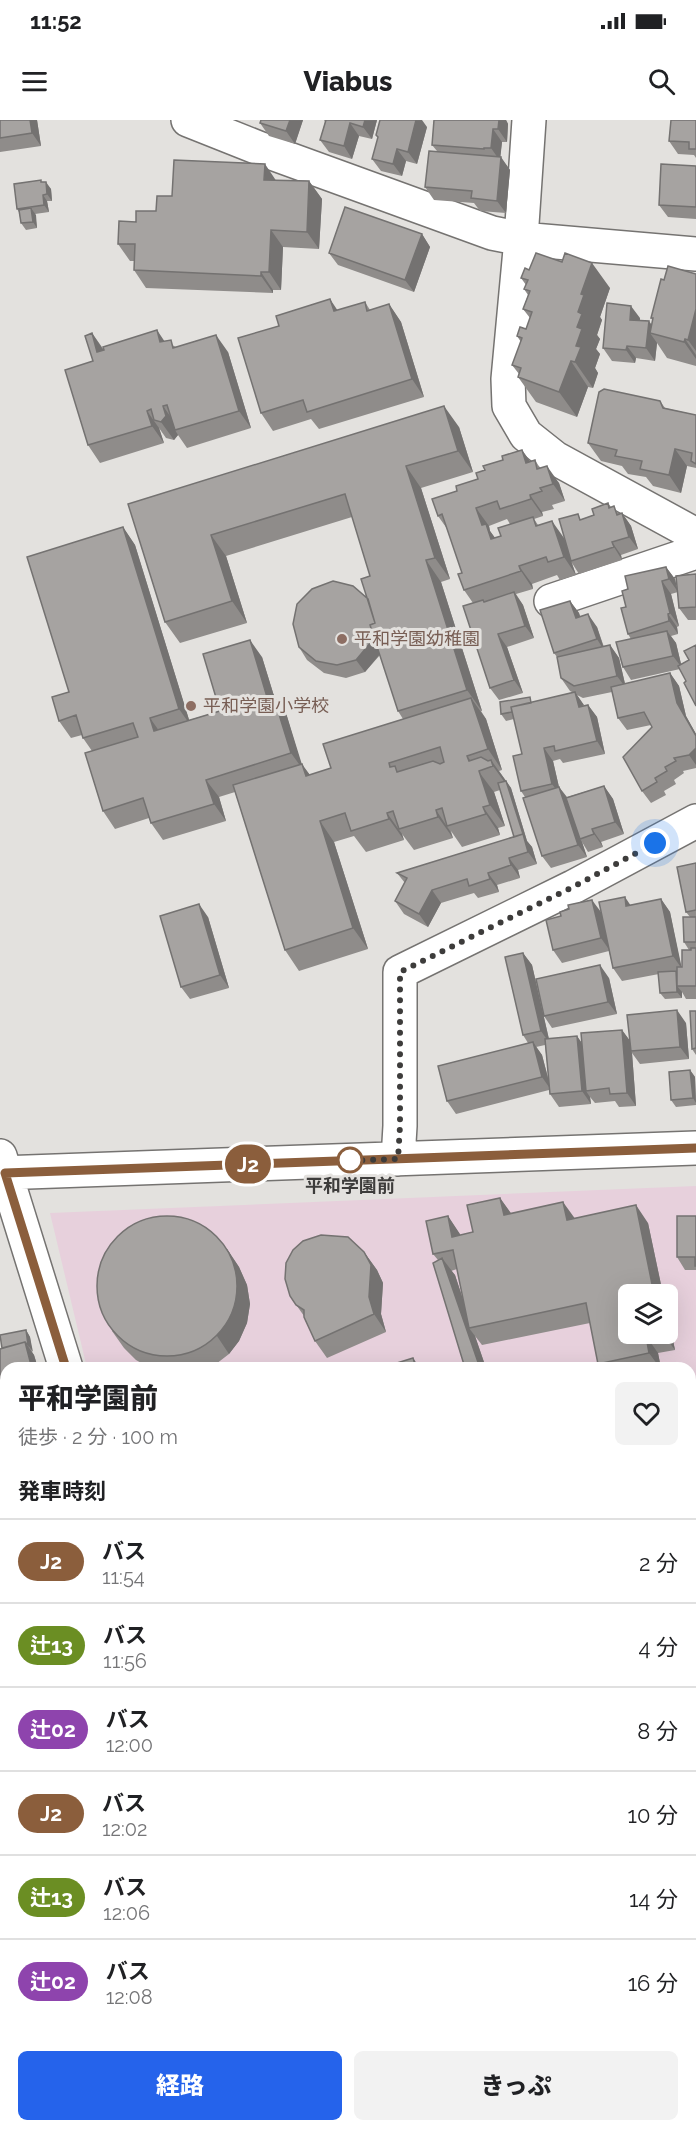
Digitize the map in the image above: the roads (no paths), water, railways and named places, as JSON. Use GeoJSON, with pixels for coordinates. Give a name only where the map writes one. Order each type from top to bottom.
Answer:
{"type":"FeatureCollection","features":[{"type":"Feature","properties":{"kind":"street"},"geometry":{"type":"LineString","coordinates":[[188,120],[481,229],[521,239],[696,254]]}},
{"type":"Feature","properties":{"kind":"street"},"geometry":{"type":"LineString","coordinates":[[529,120],[508,379],[509,406],[525,435],[555,458],[696,535]]}},
{"type":"Feature","properties":{"kind":"street"},"geometry":{"type":"LineString","coordinates":[[551,601],[696,552]]}},
{"type":"Feature","properties":{"kind":"street"},"geometry":{"type":"LineString","coordinates":[[398,1159],[400,972],[573,887],[696,821]]}},
{"type":"Feature","properties":{"kind":"street"},"geometry":{"type":"LineString","coordinates":[[64,1362],[2,1167],[398,1159],[696,1148]]}},
{"type":"Feature","properties":{"kind":"place","name":"平和学園幼稚園"},"geometry":{"type":"Point","coordinates":[342,639]}},
{"type":"Feature","properties":{"kind":"place","name":"平和学園小学校"},"geometry":{"type":"Point","coordinates":[191,706]}},
{"type":"Feature","properties":{"kind":"place","name":"平和学園前"},"geometry":{"type":"Point","coordinates":[350,1160]}}]}
